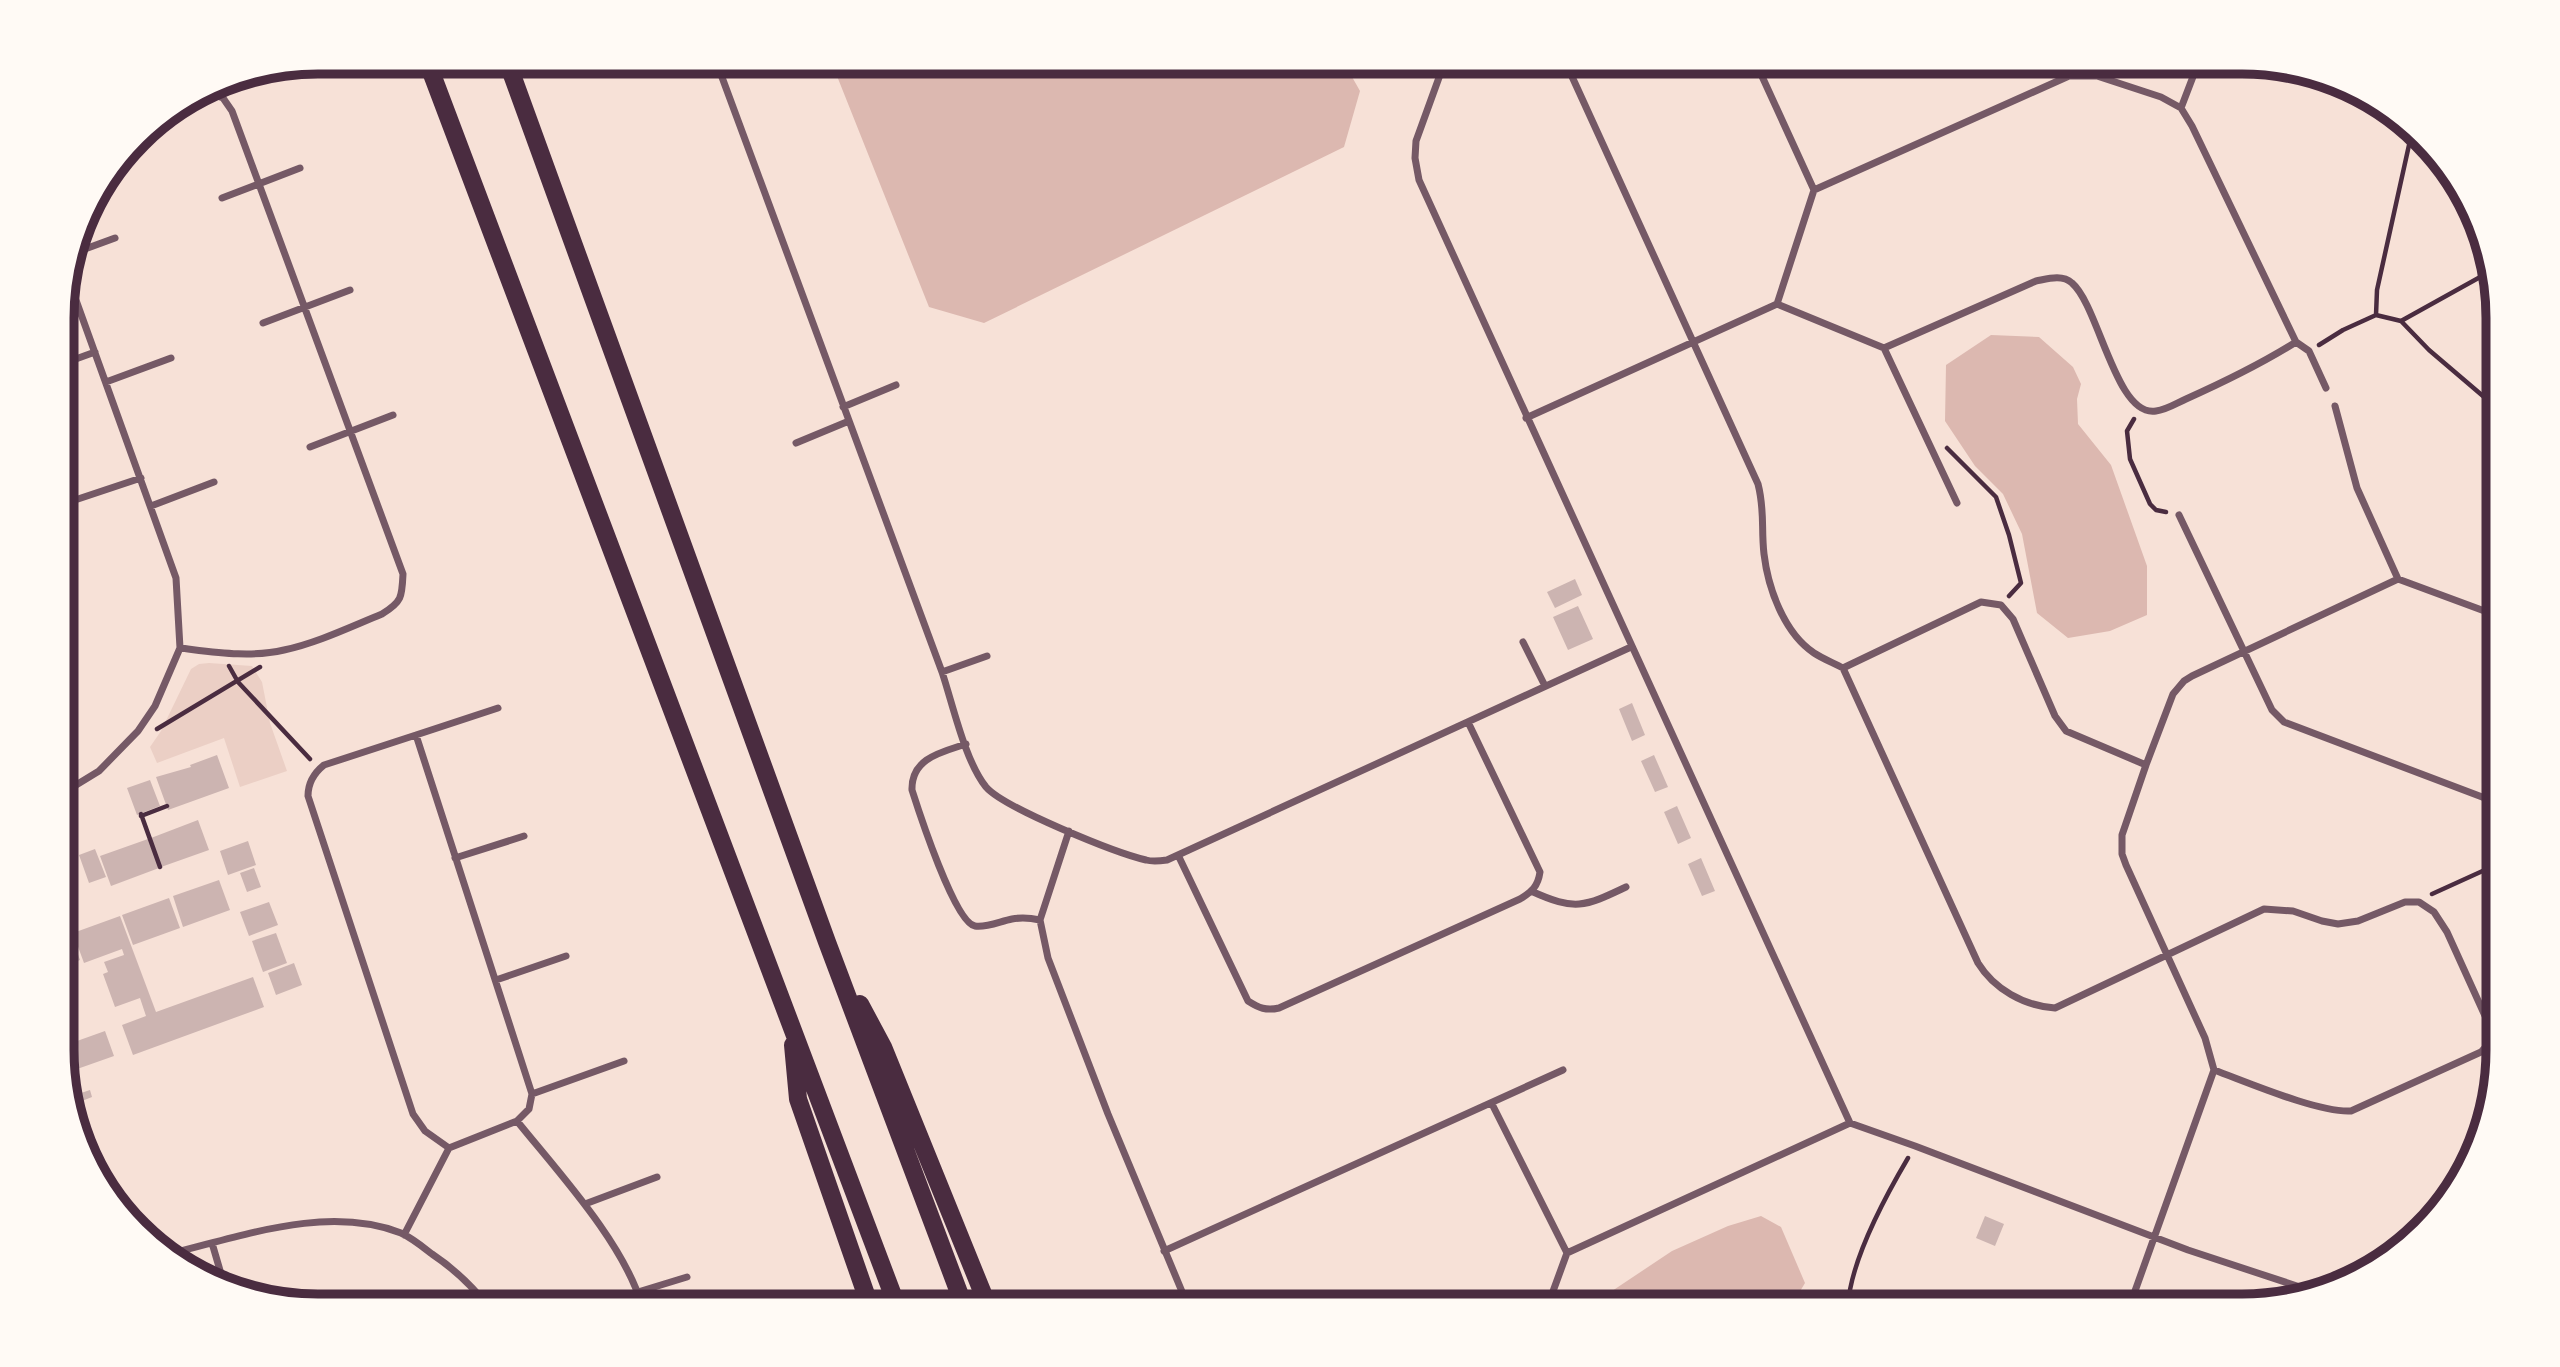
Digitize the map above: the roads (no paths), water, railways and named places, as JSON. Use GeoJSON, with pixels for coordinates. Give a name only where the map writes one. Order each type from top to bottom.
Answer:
{"type":"FeatureCollection","features":[{"type":"Feature","properties":{"kind":"highway"},"geometry":{"type":"LineString","coordinates":[[432,74],[892,1294]]}},
{"type":"Feature","properties":{"kind":"highway"},"geometry":{"type":"LineString","coordinates":[[512,74],[827,942],[959,1294]]}},
{"type":"Feature","properties":{"kind":"highway"},"geometry":{"type":"LineString","coordinates":[[827,942],[883,1046],[983,1294]]}},
{"type":"Feature","properties":{"kind":"highway"},"geometry":{"type":"LineString","coordinates":[[791,1023],[798,1099],[866,1294]]}},
{"type":"Feature","properties":{"kind":"street"},"geometry":{"type":"LineString","coordinates":[[721,74],[942,672],[965,744],[979,776],[993,793],[1013,806],[1146,860],[1155,862],[1179,857],[1631,647]]}},
{"type":"Feature","properties":{"kind":"street"},"geometry":{"type":"LineString","coordinates":[[1440,74],[1416,141],[1415,158],[1419,180],[1850,1123]]}},
{"type":"Feature","properties":{"kind":"street"},"geometry":{"type":"LineString","coordinates":[[1571,74],[1758,484],[1764,511],[1763,553],[1783,615],[1801,642],[1814,653],[1843,668],[1978,963],[1994,984],[2022,1000],[2055,1008],[2264,909],[2293,911],[2338,924],[2358,921],[2405,902],[2418,902],[2434,912],[2447,932],[2486,1018]]}},
{"type":"Feature","properties":{"kind":"street"},"geometry":{"type":"LineString","coordinates":[[1761,74],[1814,190],[1777,304]]}},
{"type":"Feature","properties":{"kind":"street"},"geometry":{"type":"LineString","coordinates":[[2181,108],[2194,74]]}},
{"type":"Feature","properties":{"kind":"street"},"geometry":{"type":"LineString","coordinates":[[1814,190],[2069,76],[2097,76],[2161,97],[2181,108],[2192,126],[2296,342],[2309,351],[2326,388]]}},
{"type":"Feature","properties":{"kind":"street"},"geometry":{"type":"LineString","coordinates":[[180,648],[221,653],[285,650],[382,614],[394,607],[402,597],[403,575],[351,431],[228,104],[218,95]]}},
{"type":"Feature","properties":{"kind":"street"},"geometry":{"type":"LineString","coordinates":[[222,198],[300,168]]}},
{"type":"Feature","properties":{"kind":"street"},"geometry":{"type":"LineString","coordinates":[[83,250],[115,238]]}},
{"type":"Feature","properties":{"kind":"street"},"geometry":{"type":"LineString","coordinates":[[1884,348],[2036,281],[2058,277],[2071,282],[2084,300],[2127,397],[2140,409],[2156,412],[2226,382],[2296,342]]}},
{"type":"Feature","properties":{"kind":"street"},"geometry":{"type":"LineString","coordinates":[[263,323],[350,290]]}},
{"type":"Feature","properties":{"kind":"street"},"geometry":{"type":"LineString","coordinates":[[74,786],[99,771],[138,731],[155,706],[180,648],[176,578],[75,296]]}},
{"type":"Feature","properties":{"kind":"street"},"geometry":{"type":"LineString","coordinates":[[1526,418],[1777,304],[1884,348],[1957,503]]}},
{"type":"Feature","properties":{"kind":"street"},"geometry":{"type":"LineString","coordinates":[[74,360],[95,352]]}},
{"type":"Feature","properties":{"kind":"street"},"geometry":{"type":"LineString","coordinates":[[106,382],[171,358]]}},
{"type":"Feature","properties":{"kind":"street"},"geometry":{"type":"LineString","coordinates":[[843,407],[896,385]]}},
{"type":"Feature","properties":{"kind":"street"},"geometry":{"type":"LineString","coordinates":[[2334,406],[2345,436],[2357,488],[2398,579],[2486,612]]}},
{"type":"Feature","properties":{"kind":"street"},"geometry":{"type":"LineString","coordinates":[[310,447],[393,415]]}},
{"type":"Feature","properties":{"kind":"street"},"geometry":{"type":"LineString","coordinates":[[796,443],[849,421]]}},
{"type":"Feature","properties":{"kind":"street"},"geometry":{"type":"LineString","coordinates":[[78,499],[141,478]]}},
{"type":"Feature","properties":{"kind":"street"},"geometry":{"type":"LineString","coordinates":[[151,506],[214,482]]}},
{"type":"Feature","properties":{"kind":"street"},"geometry":{"type":"LineString","coordinates":[[2179,515],[2272,710],[2284,722],[2486,798]]}},
{"type":"Feature","properties":{"kind":"street"},"geometry":{"type":"LineString","coordinates":[[2134,1293],[2214,1070],[2205,1038],[2126,865],[2121,843],[2172,694],[2192,676],[2398,579]]}},
{"type":"Feature","properties":{"kind":"street"},"geometry":{"type":"LineString","coordinates":[[1843,668],[1981,602],[2000,605],[2012,619],[2055,716],[2066,731],[2146,765]]}},
{"type":"Feature","properties":{"kind":"street"},"geometry":{"type":"LineString","coordinates":[[1523,642],[1545,686]]}},
{"type":"Feature","properties":{"kind":"street"},"geometry":{"type":"LineString","coordinates":[[942,672],[987,656]]}},
{"type":"Feature","properties":{"kind":"street"},"geometry":{"type":"LineString","coordinates":[[449,1148],[425,1131],[412,1114],[309,796],[311,780],[319,769],[331,762],[498,708]]}},
{"type":"Feature","properties":{"kind":"street"},"geometry":{"type":"LineString","coordinates":[[1179,857],[1248,1001],[1258,1008],[1269,1010],[1520,899],[1537,885],[1539,872],[1468,722]]}},
{"type":"Feature","properties":{"kind":"street"},"geometry":{"type":"LineString","coordinates":[[404,1235],[449,1148],[517,1121],[529,1109],[531,1094],[416,735]]}},
{"type":"Feature","properties":{"kind":"street"},"geometry":{"type":"LineString","coordinates":[[965,744],[928,758],[917,768],[911,783],[944,879],[964,920],[971,925],[979,926],[1014,918],[1040,920]]}},
{"type":"Feature","properties":{"kind":"street"},"geometry":{"type":"LineString","coordinates":[[1069,831],[1040,920],[1048,958],[1183,1294]]}},
{"type":"Feature","properties":{"kind":"street"},"geometry":{"type":"LineString","coordinates":[[455,858],[524,836]]}},
{"type":"Feature","properties":{"kind":"street"},"geometry":{"type":"LineString","coordinates":[[1531,891],[1558,903],[1580,905],[1597,901],[1626,887]]}},
{"type":"Feature","properties":{"kind":"street"},"geometry":{"type":"LineString","coordinates":[[496,980],[566,956]]}},
{"type":"Feature","properties":{"kind":"street"},"geometry":{"type":"LineString","coordinates":[[2214,1070],[2315,1105],[2351,1111],[2481,1052],[2486,1046]]}},
{"type":"Feature","properties":{"kind":"street"},"geometry":{"type":"LineString","coordinates":[[531,1094],[624,1061]]}},
{"type":"Feature","properties":{"kind":"street"},"geometry":{"type":"LineString","coordinates":[[1164,1251],[1563,1070]]}},
{"type":"Feature","properties":{"kind":"street"},"geometry":{"type":"LineString","coordinates":[[1492,1104],[1567,1253]]}},
{"type":"Feature","properties":{"kind":"street"},"geometry":{"type":"LineString","coordinates":[[517,1121],[585,1204],[625,1264],[638,1292],[687,1277]]}},
{"type":"Feature","properties":{"kind":"street"},"geometry":{"type":"LineString","coordinates":[[1553,1293],[1567,1253],[1850,1123],[2155,1237],[2299,1287]]}},
{"type":"Feature","properties":{"kind":"street"},"geometry":{"type":"LineString","coordinates":[[585,1204],[657,1177]]}},
{"type":"Feature","properties":{"kind":"street"},"geometry":{"type":"LineString","coordinates":[[180,1250],[296,1224],[336,1221],[378,1227],[404,1235],[460,1276],[477,1294]]}},
{"type":"Feature","properties":{"kind":"street"},"geometry":{"type":"LineString","coordinates":[[212,1243],[221,1273]]}}]}
